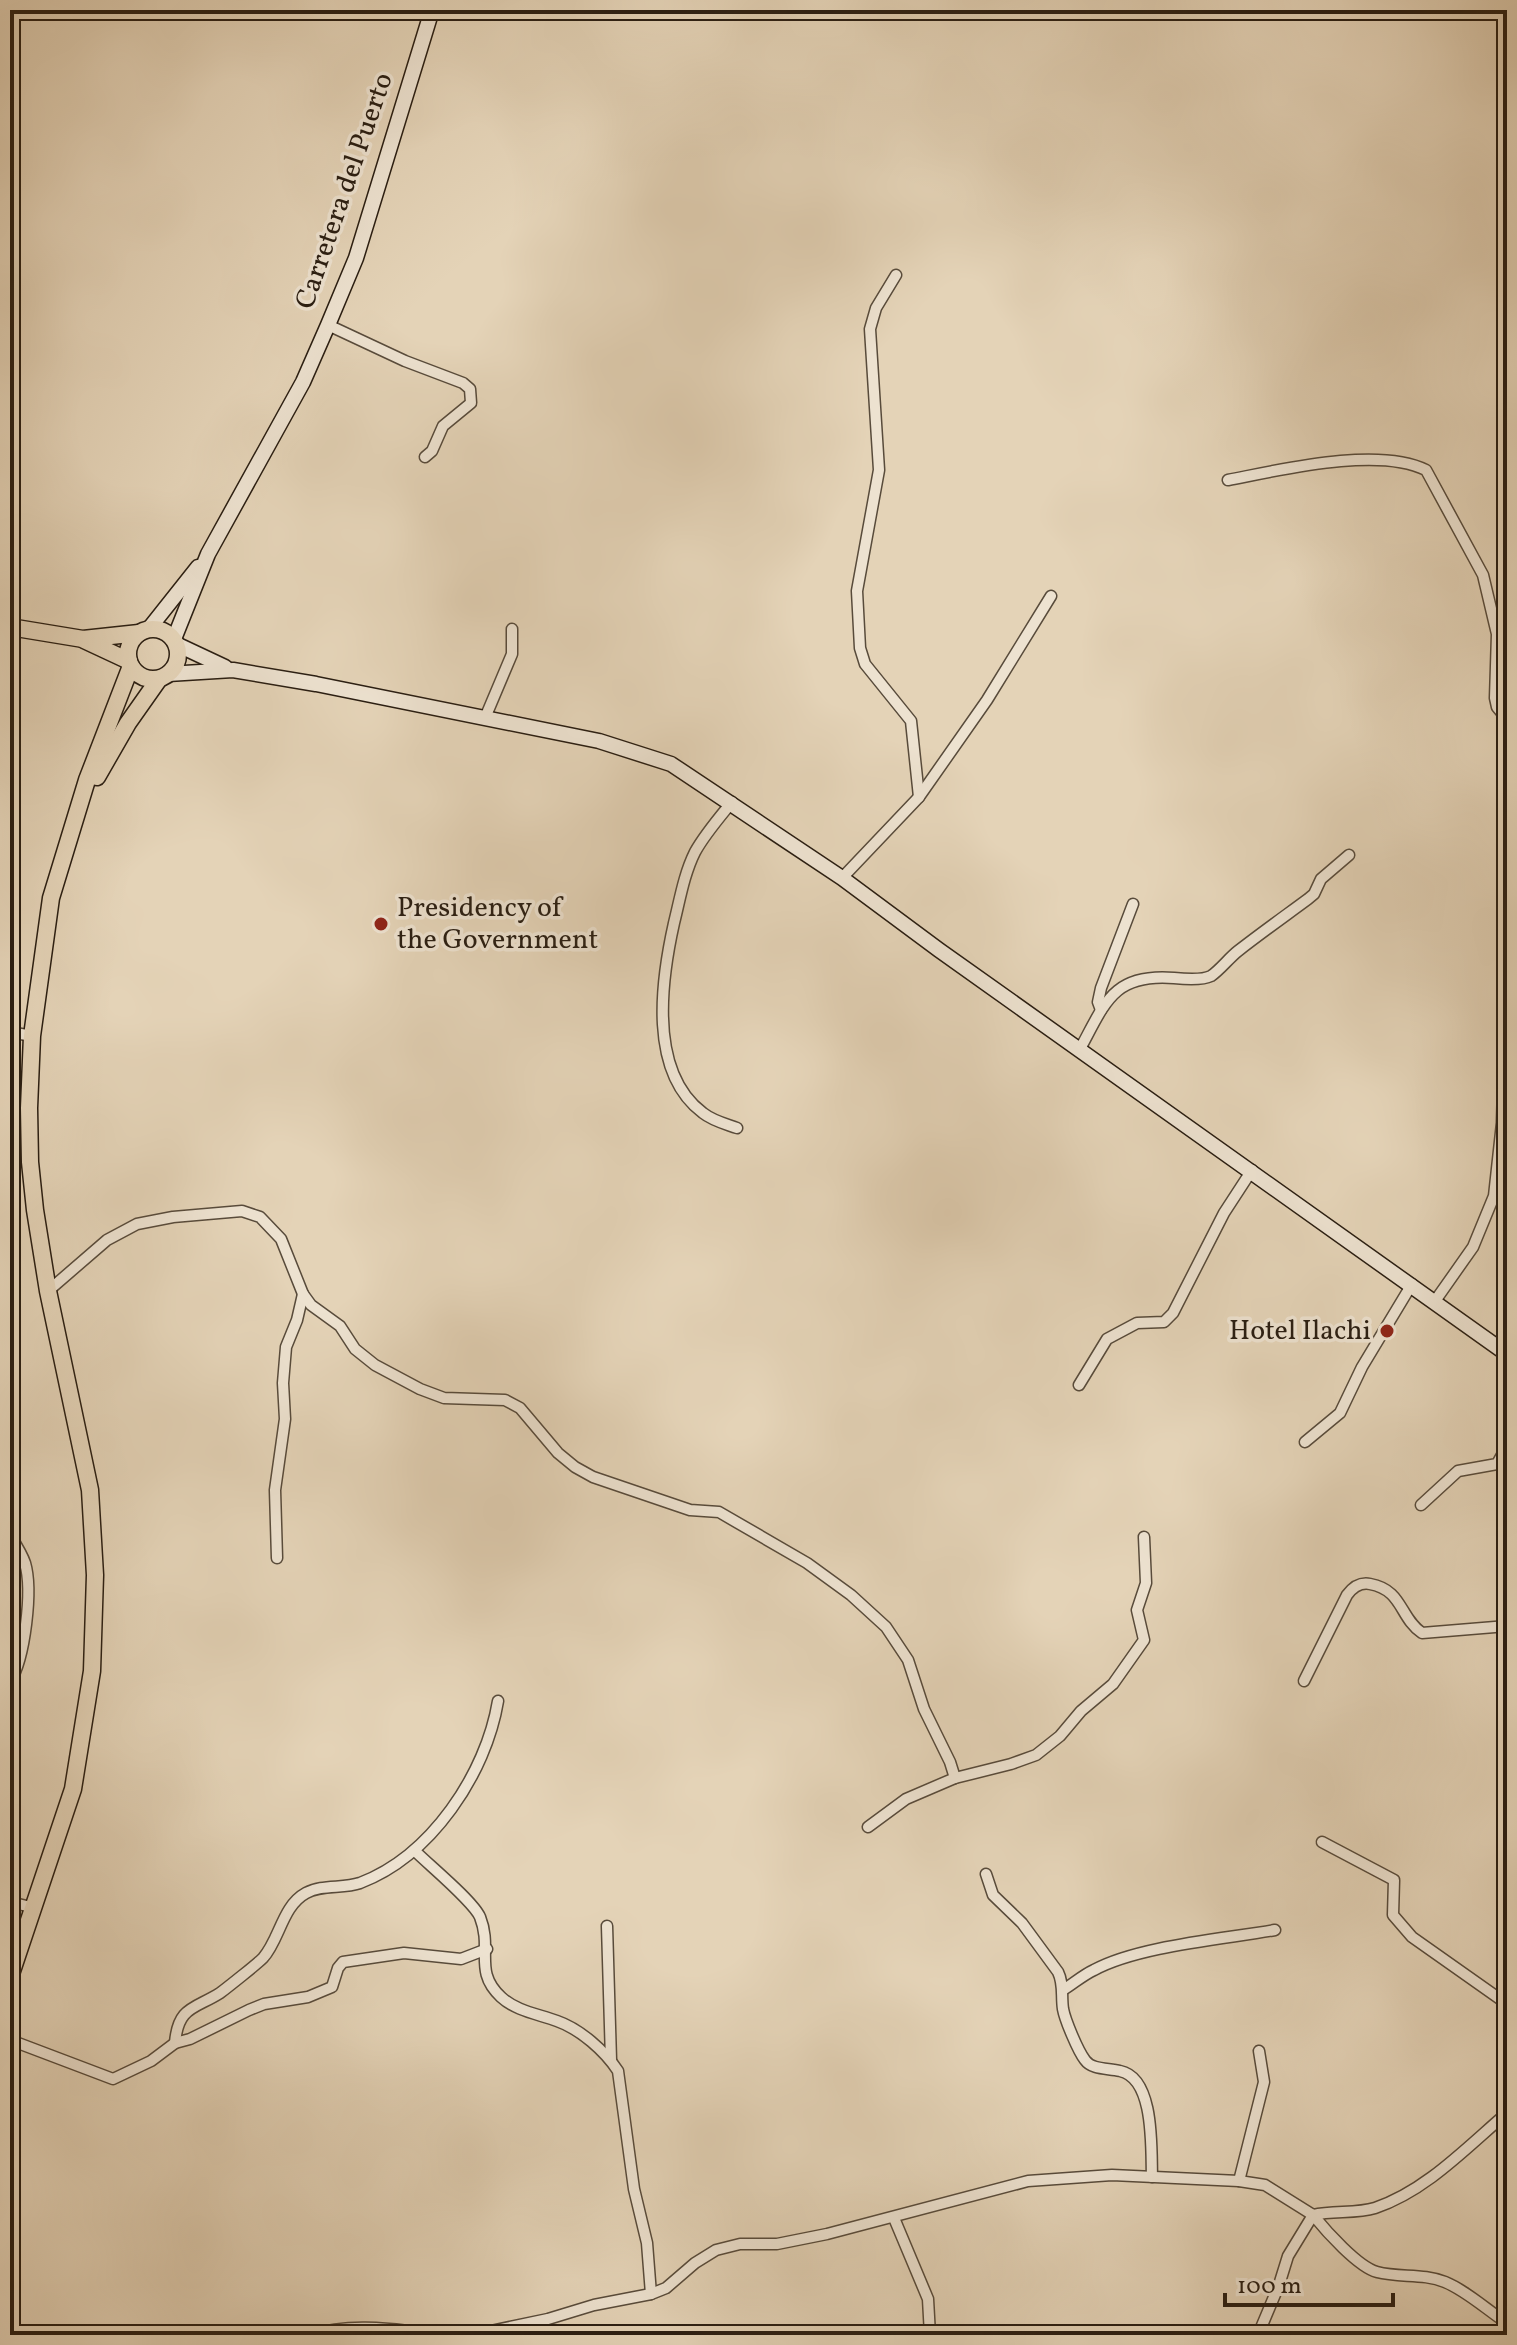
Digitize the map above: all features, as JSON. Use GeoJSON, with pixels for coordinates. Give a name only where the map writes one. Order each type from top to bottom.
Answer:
{"type":"FeatureCollection","features":[{"type":"Feature","properties":{"kind":"main road","name":"Carretera del Puerto"},"geometry":{"type":"LineString","coordinates":[[175,641],[208,554],[303,382],[356,258],[432,10]]}},
{"type":"Feature","properties":{"kind":"main road","name":"Carretera del Puerto"},"geometry":{"type":"LineString","coordinates":[[144,631],[208,554]]}},
{"type":"Feature","properties":{"kind":"main road"},"geometry":{"type":"LineString","coordinates":[[10,627],[83,639],[162,630],[175,641],[233,670]]}},
{"type":"Feature","properties":{"kind":"main road"},"geometry":{"type":"LineString","coordinates":[[10,1977],[73,1789],[92,1671],[95,1575],[90,1490],[48,1291],[30,1162],[32,1036],[51,898],[130,664],[130,646],[144,631]]}},
{"type":"Feature","properties":{"kind":"main road"},"geometry":{"type":"LineString","coordinates":[[83,639],[130,664],[146,678],[233,670],[599,741],[653,757],[687,773],[842,878],[1507,1354]]}},
{"type":"Feature","properties":{"kind":"main road"},"geometry":{"type":"LineString","coordinates":[[80,806],[128,723],[178,660],[175,641]]}},
{"type":"Feature","properties":{"kind":"street"},"geometry":{"type":"LineString","coordinates":[[896,275],[876,308],[870,329],[879,470],[857,591],[862,658],[911,721],[919,797]]}},
{"type":"Feature","properties":{"kind":"street"},"geometry":{"type":"LineString","coordinates":[[328,325],[405,361],[463,383],[470,389],[471,403],[443,426],[432,451],[425,457]]}},
{"type":"Feature","properties":{"kind":"street"},"geometry":{"type":"LineString","coordinates":[[1228,480],[1339,460],[1402,463],[1426,470],[1483,575],[1497,634],[1495,698],[1497,707],[1507,719]]}},
{"type":"Feature","properties":{"kind":"street"},"geometry":{"type":"LineString","coordinates":[[842,878],[919,797],[987,700],[1051,596]]}},
{"type":"Feature","properties":{"kind":"street"},"geometry":{"type":"LineString","coordinates":[[485,718],[512,654],[512,629]]}},
{"type":"Feature","properties":{"kind":"street"},"geometry":{"type":"LineString","coordinates":[[732,802],[702,840],[689,867],[662,983],[665,1034],[674,1076],[688,1099],[703,1113],[737,1128]]}},
{"type":"Feature","properties":{"kind":"street"},"geometry":{"type":"LineString","coordinates":[[1080,1049],[1101,1010],[1119,988],[1137,980],[1158,977],[1210,977],[1258,935],[1314,894],[1321,879],[1349,855]]}},
{"type":"Feature","properties":{"kind":"street"},"geometry":{"type":"LineString","coordinates":[[1101,1010],[1098,1002],[1101,988],[1133,904]]}},
{"type":"Feature","properties":{"kind":"street"},"geometry":{"type":"LineString","coordinates":[[1435,1301],[1473,1247],[1494,1196],[1502,1123],[1507,942]]}},
{"type":"Feature","properties":{"kind":"street"},"geometry":{"type":"LineString","coordinates":[[10,1032],[32,1036]]}},
{"type":"Feature","properties":{"kind":"street"},"geometry":{"type":"LineString","coordinates":[[1079,1385],[1107,1339],[1137,1323],[1164,1322],[1173,1313],[1224,1213],[1252,1170]]}},
{"type":"Feature","properties":{"kind":"street"},"geometry":{"type":"LineString","coordinates":[[48,1291],[107,1240],[137,1224],[186,1215],[242,1211],[260,1217],[281,1239],[303,1294],[311,1305],[340,1326],[363,1357],[375,1365],[444,1398],[505,1400],[520,1408],[558,1453],[575,1467],[593,1477],[690,1510],[719,1512],[807,1563],[851,1595],[886,1627],[908,1660],[924,1709],[955,1778]]}},
{"type":"Feature","properties":{"kind":"street"},"geometry":{"type":"LineString","coordinates":[[1305,1442],[1340,1413],[1362,1367],[1412,1284]]}},
{"type":"Feature","properties":{"kind":"street"},"geometry":{"type":"LineString","coordinates":[[277,1558],[275,1490],[285,1419],[283,1383],[286,1347],[303,1294]]}},
{"type":"Feature","properties":{"kind":"street"},"geometry":{"type":"LineString","coordinates":[[1421,1505],[1458,1471],[1497,1464],[1507,1446]]}},
{"type":"Feature","properties":{"kind":"street"},"geometry":{"type":"LineString","coordinates":[[10,1535],[25,1564],[27,1580],[24,1643],[10,1682]]}},
{"type":"Feature","properties":{"kind":"street"},"geometry":{"type":"LineString","coordinates":[[868,1827],[906,1799],[955,1778],[1036,1755],[1113,1684],[1144,1640],[1137,1610],[1146,1583],[1144,1537]]}},
{"type":"Feature","properties":{"kind":"street"},"geometry":{"type":"LineString","coordinates":[[1304,1681],[1347,1595],[1366,1583],[1390,1592],[1415,1628],[1422,1633],[1507,1626]]}},
{"type":"Feature","properties":{"kind":"street"},"geometry":{"type":"LineString","coordinates":[[175,2043],[176,2027],[187,2012],[195,2004],[220,1993],[262,1960],[280,1924],[305,1894],[357,1884],[415,1851],[447,1817],[488,1741],[498,1701]]}},
{"type":"Feature","properties":{"kind":"street"},"geometry":{"type":"LineString","coordinates":[[1322,1842],[1394,1880],[1393,1915],[1412,1937],[1507,2004]]}},
{"type":"Feature","properties":{"kind":"street"},"geometry":{"type":"LineString","coordinates":[[415,1851],[476,1911],[487,1949],[485,1978],[488,1985],[514,2007],[560,2022],[611,2060]]}},
{"type":"Feature","properties":{"kind":"street"},"geometry":{"type":"LineString","coordinates":[[986,1874],[993,1895],[1022,1923],[1058,1972],[1065,2016],[1084,2059],[1094,2067],[1123,2071],[1135,2080],[1149,2112],[1152,2177]]}},
{"type":"Feature","properties":{"kind":"street"},"geometry":{"type":"LineString","coordinates":[[10,1902],[35,1908]]}},
{"type":"Feature","properties":{"kind":"street"},"geometry":{"type":"LineString","coordinates":[[607,1926],[611,2060],[621,2084],[634,2189],[647,2243],[651,2294]]}},
{"type":"Feature","properties":{"kind":"street"},"geometry":{"type":"LineString","coordinates":[[1063,1990],[1095,1969],[1130,1957],[1275,1930]]}},
{"type":"Feature","properties":{"kind":"street"},"geometry":{"type":"LineString","coordinates":[[10,2040],[113,2079],[151,2061],[175,2043],[264,2004],[308,1997],[328,1989],[335,1983],[338,1968],[343,1962],[404,1953],[461,1959],[487,1949]]}},
{"type":"Feature","properties":{"kind":"street"},"geometry":{"type":"LineString","coordinates":[[1239,2181],[1264,2082],[1259,2051]]}},
{"type":"Feature","properties":{"kind":"street"},"geometry":{"type":"LineString","coordinates":[[1258,2335],[1288,2256],[1313,2215],[1373,2208],[1409,2191],[1436,2173],[1507,2113]]}},
{"type":"Feature","properties":{"kind":"street"},"geometry":{"type":"LineString","coordinates":[[472,2335],[651,2294],[666,2288],[716,2250],[740,2244],[777,2244],[894,2218],[1028,2181],[1112,2175],[1265,2185],[1313,2215],[1370,2269],[1442,2281],[1456,2287],[1507,2323]]}},
{"type":"Feature","properties":{"kind":"street"},"geometry":{"type":"LineString","coordinates":[[894,2218],[928,2299],[930,2335]]}},
{"type":"Feature","properties":{"kind":"street"},"geometry":{"type":"LineString","coordinates":[[311,2335],[329,2329],[381,2329],[447,2335]]}},
{"type":"Feature","properties":{"kind":"place","name":"Presidency of the Government"},"geometry":{"type":"Point","coordinates":[381,924]}},
{"type":"Feature","properties":{"kind":"place","name":"Hotel Ilachi"},"geometry":{"type":"Point","coordinates":[1387,1331]}}]}
